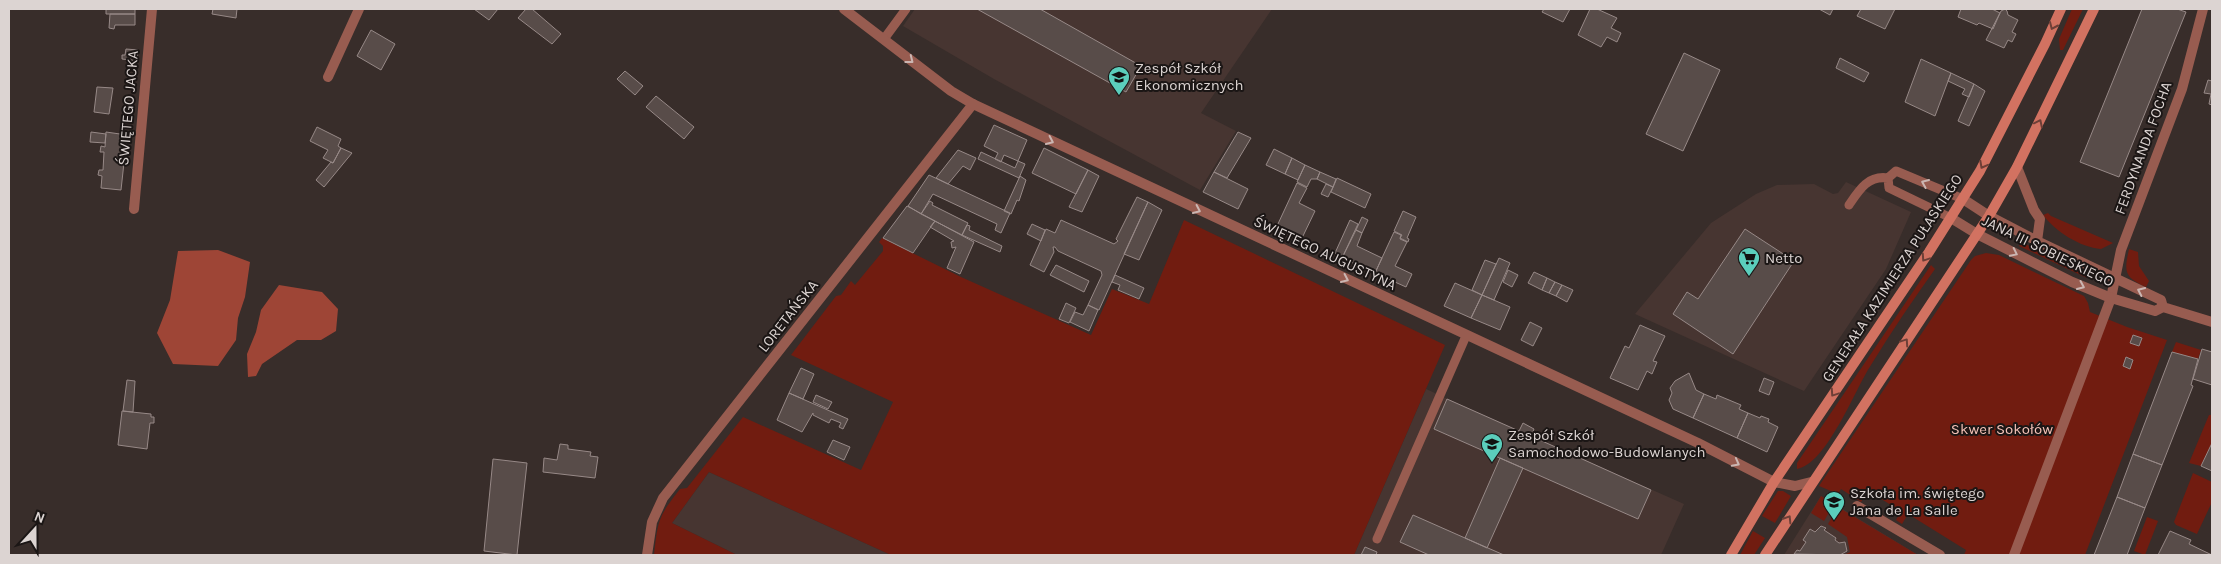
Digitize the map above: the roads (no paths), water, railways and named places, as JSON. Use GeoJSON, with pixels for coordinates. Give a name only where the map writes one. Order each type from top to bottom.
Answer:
{"type":"FeatureCollection","features":[{"type":"Feature","properties":{"kind":"main road","name":"GENERAŁA KAZIMIERZA PUŁASKIEGO"},"geometry":{"type":"LineString","coordinates":[[1731,555],[1774,482],[1980,172],[2061,9]]}},
{"type":"Feature","properties":{"kind":"main road"},"geometry":{"type":"LineString","coordinates":[[1765,555],[1811,482],[1989,216],[2017,167],[2094,9]]}},
{"type":"Feature","properties":{"kind":"street","name":"ŚWIĘTEGO JACKA"},"geometry":{"type":"LineString","coordinates":[[134,209],[152,9]]}},
{"type":"Feature","properties":{"kind":"street"},"geometry":{"type":"LineString","coordinates":[[328,77],[359,9]]}},
{"type":"Feature","properties":{"kind":"street","name":"ŚWIĘTEGO AUGUSTYNA"},"geometry":{"type":"LineString","coordinates":[[844,9],[951,91],[973,104],[1698,444],[1774,482],[1795,486],[1811,482]]}},
{"type":"Feature","properties":{"kind":"street","name":"FERDYNANDA FOCHA"},"geometry":{"type":"LineString","coordinates":[[2014,555],[2111,298],[2121,250],[2182,89],[2203,9]]}},
{"type":"Feature","properties":{"kind":"street","name":"LORETAŃSKA"},"geometry":{"type":"LineString","coordinates":[[647,555],[652,522],[663,498],[973,104]]}},
{"type":"Feature","properties":{"kind":"street"},"geometry":{"type":"LineString","coordinates":[[2017,167],[2034,210],[2040,219],[2037,241]]}},
{"type":"Feature","properties":{"kind":"street","name":"JANA III SOBIESKIEGO"},"geometry":{"type":"LineString","coordinates":[[1963,199],[1989,216],[2037,241],[2161,300],[2163,307]]}},
{"type":"Feature","properties":{"kind":"street","name":"JANA III SOBIESKIEGO"},"geometry":{"type":"LineString","coordinates":[[1951,218],[1977,234],[2072,282],[2111,298],[2156,311],[2163,307],[2212,322]]}},
{"type":"Feature","properties":{"kind":"street"},"geometry":{"type":"LineString","coordinates":[[1857,506],[1940,555]]}},
{"type":"Feature","properties":{"kind":"lane"},"geometry":{"type":"LineString","coordinates":[[884,40],[906,9]]}},
{"type":"Feature","properties":{"kind":"lane"},"geometry":{"type":"LineString","coordinates":[[1849,205],[1862,186],[1871,180],[1881,177],[1888,178],[1896,171],[1963,199]]}},
{"type":"Feature","properties":{"kind":"lane"},"geometry":{"type":"LineString","coordinates":[[1888,178],[1889,188],[1951,218]]}},
{"type":"Feature","properties":{"kind":"lane"},"geometry":{"type":"LineString","coordinates":[[1377,539],[1466,336]]}},
{"type":"Feature","properties":{"kind":"place","name":"Zespół Szkół Ekonomicznych"},"geometry":{"type":"Point","coordinates":[1119,96]}},
{"type":"Feature","properties":{"kind":"place","name":"Netto"},"geometry":{"type":"Point","coordinates":[1749,277]}},
{"type":"Feature","properties":{"kind":"place","name":"Zespół Szkół Samochodowo-Budowlanych"},"geometry":{"type":"Point","coordinates":[1492,463]}},
{"type":"Feature","properties":{"kind":"place","name":"Szkoła im. świętego Jana de La Salle"},"geometry":{"type":"Point","coordinates":[1834,521]}},
{"type":"Feature","properties":{"kind":"park label","name":"Skwer Sokołów"},"geometry":{"type":"Point","coordinates":[2002,429]}}]}
